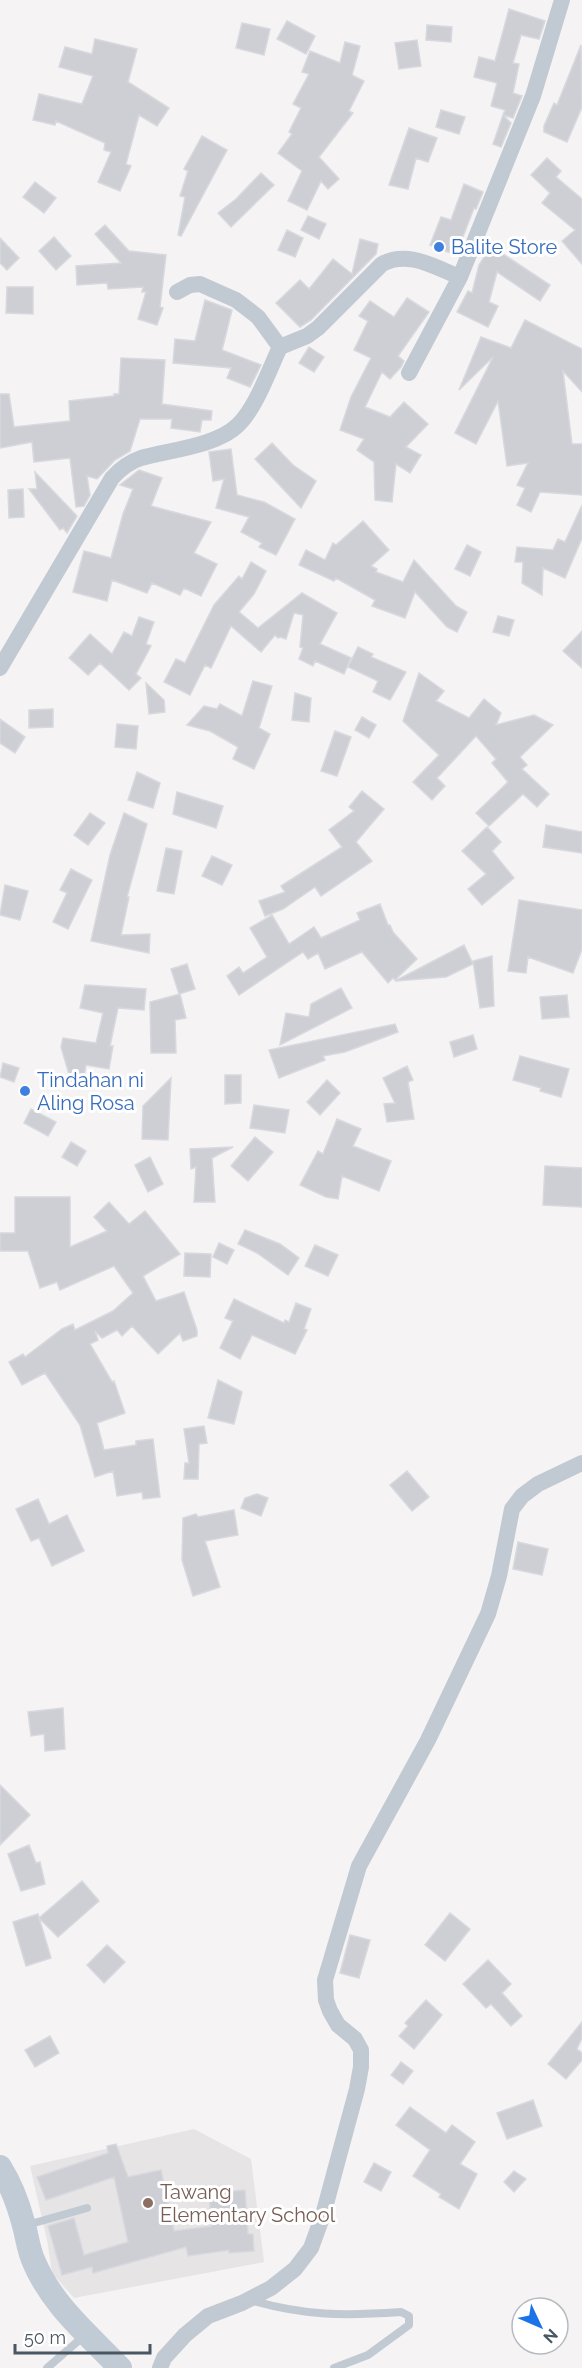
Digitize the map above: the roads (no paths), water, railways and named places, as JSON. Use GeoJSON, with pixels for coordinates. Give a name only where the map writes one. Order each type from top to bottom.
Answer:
{"type":"FeatureCollection","features":[{"type":"Feature","properties":{"kind":"main road"},"geometry":{"type":"LineString","coordinates":[[0,2167],[24,2226],[33,2260],[48,2291],[69,2317],[120,2368]]}},
{"type":"Feature","properties":{"kind":"street"},"geometry":{"type":"LineString","coordinates":[[409,373],[460,277],[533,96],[562,0]]}},
{"type":"Feature","properties":{"kind":"street"},"geometry":{"type":"LineString","coordinates":[[0,668],[112,478],[129,462],[224,435],[238,425],[260,389],[280,347],[307,336],[318,328],[382,264],[393,258],[408,257],[460,277]]}},
{"type":"Feature","properties":{"kind":"street"},"geometry":{"type":"LineString","coordinates":[[177,292],[190,285],[200,284],[236,300],[258,317],[280,347]]}},
{"type":"Feature","properties":{"kind":"street"},"geometry":{"type":"LineString","coordinates":[[160,2368],[164,2358],[184,2335],[208,2316],[271,2288],[295,2269],[311,2248],[357,2090],[361,2050],[355,2039],[338,2025],[330,2011],[326,2000],[325,1980],[359,1866],[428,1740],[488,1614],[499,1576],[512,1509],[522,1496],[538,1484],[582,1463]]}},
{"type":"Feature","properties":{"kind":"lane"},"geometry":{"type":"LineString","coordinates":[[24,2226],[87,2208]]}},
{"type":"Feature","properties":{"kind":"lane"},"geometry":{"type":"LineString","coordinates":[[249,2299],[282,2309],[315,2314],[401,2312],[409,2316],[410,2325],[393,2338],[368,2355],[334,2368]]}},
{"type":"Feature","properties":{"kind":"lane"},"geometry":{"type":"LineString","coordinates":[[47,2368],[87,2333]]}},
{"type":"Feature","properties":{"kind":"place","name":"Balite Store"},"geometry":{"type":"Point","coordinates":[439,247]}},
{"type":"Feature","properties":{"kind":"place","name":"Tindahan ni Aling Rosa"},"geometry":{"type":"Point","coordinates":[25,1091]}},
{"type":"Feature","properties":{"kind":"place","name":"Tawang Elementary School"},"geometry":{"type":"Point","coordinates":[148,2203]}}]}
